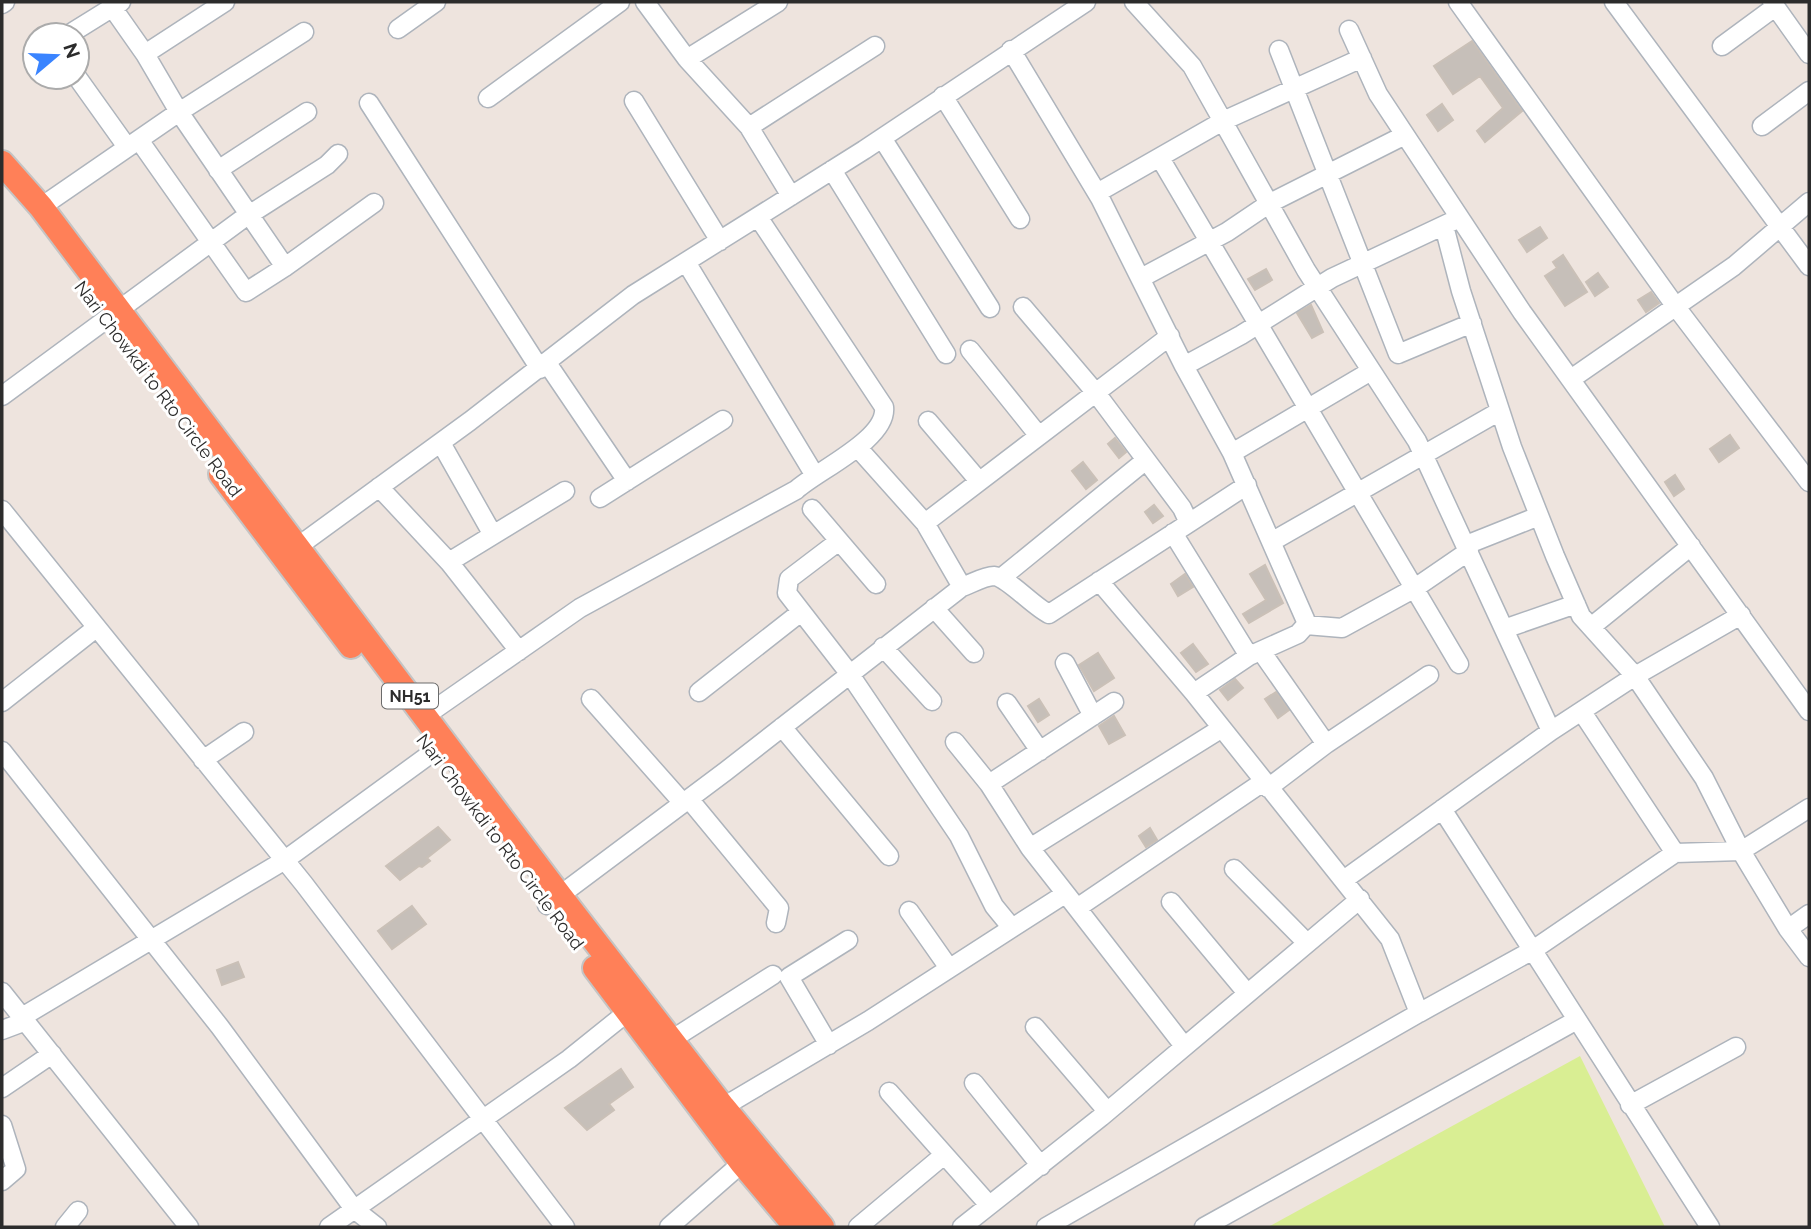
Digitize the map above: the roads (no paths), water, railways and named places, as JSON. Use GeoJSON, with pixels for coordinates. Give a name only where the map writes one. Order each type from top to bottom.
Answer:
{"type":"FeatureCollection","features":[{"type":"Feature","properties":{"kind":"highway","name":"NH51"},"geometry":{"type":"LineString","coordinates":[[2,163],[41,207],[114,315]]}},
{"type":"Feature","properties":{"kind":"highway","name":"Nari Chowkdi to Rto Circle Road"},"geometry":{"type":"LineString","coordinates":[[2,188],[114,315],[433,752],[553,900],[635,1007],[742,1163],[796,1227]]}},
{"type":"Feature","properties":{"kind":"highway","name":"NH51"},"geometry":{"type":"LineString","coordinates":[[290,553],[425,716],[553,900]]}},
{"type":"Feature","properties":{"kind":"highway","name":"NH51"},"geometry":{"type":"LineString","coordinates":[[635,1007],[671,1040],[821,1227]]}},
{"type":"Feature","properties":{"kind":"street"},"geometry":{"type":"LineString","coordinates":[[145,54],[225,2]]}},
{"type":"Feature","properties":{"kind":"street"},"geometry":{"type":"LineString","coordinates":[[398,29],[436,2]]}},
{"type":"Feature","properties":{"kind":"street"},"geometry":{"type":"LineString","coordinates":[[488,98],[620,2]]}},
{"type":"Feature","properties":{"kind":"street"},"geometry":{"type":"LineString","coordinates":[[645,2],[687,60],[749,127],[791,196]]}},
{"type":"Feature","properties":{"kind":"street"},"geometry":{"type":"LineString","coordinates":[[687,60],[778,2]]}},
{"type":"Feature","properties":{"kind":"street"},"geometry":{"type":"LineString","coordinates":[[290,553],[441,443],[633,295],[882,138],[1086,2]]}},
{"type":"Feature","properties":{"kind":"street"},"geometry":{"type":"LineString","coordinates":[[1134,2],[1192,66],[1203,83],[1317,286],[1424,456],[1551,731]]}},
{"type":"Feature","properties":{"kind":"street"},"geometry":{"type":"LineString","coordinates":[[1458,2],[1676,307],[1809,482]]}},
{"type":"Feature","properties":{"kind":"street"},"geometry":{"type":"LineString","coordinates":[[90,21],[117,4],[179,112],[285,267]]}},
{"type":"Feature","properties":{"kind":"street"},"geometry":{"type":"LineString","coordinates":[[1722,46],[1773,4],[1809,54]]}},
{"type":"Feature","properties":{"kind":"street"},"geometry":{"type":"LineString","coordinates":[[1622,5],[1809,266]]}},
{"type":"Feature","properties":{"kind":"street"},"geometry":{"type":"LineString","coordinates":[[1349,30],[1378,94],[1405,135],[1452,222],[1571,379],[1809,711]]}},
{"type":"Feature","properties":{"kind":"street"},"geometry":{"type":"LineString","coordinates":[[41,207],[179,112],[304,32]]}},
{"type":"Feature","properties":{"kind":"street"},"geometry":{"type":"LineString","coordinates":[[749,127],[875,46]]}},
{"type":"Feature","properties":{"kind":"street"},"geometry":{"type":"LineString","coordinates":[[1011,50],[1097,193],[1184,366],[1233,453],[1273,541],[1306,625]]}},
{"type":"Feature","properties":{"kind":"street"},"geometry":{"type":"LineString","coordinates":[[1279,50],[1398,354]]}},
{"type":"Feature","properties":{"kind":"street"},"geometry":{"type":"LineString","coordinates":[[1097,193],[1223,121],[1362,58]]}},
{"type":"Feature","properties":{"kind":"street"},"geometry":{"type":"LineString","coordinates":[[89,91],[133,143],[246,292],[374,203]]}},
{"type":"Feature","properties":{"kind":"street"},"geometry":{"type":"LineString","coordinates":[[1762,126],[1809,91]]}},
{"type":"Feature","properties":{"kind":"street"},"geometry":{"type":"LineString","coordinates":[[943,96],[1020,219]]}},
{"type":"Feature","properties":{"kind":"street"},"geometry":{"type":"LineString","coordinates":[[634,101],[720,241]]}},
{"type":"Feature","properties":{"kind":"street"},"geometry":{"type":"LineString","coordinates":[[369,103],[543,366],[627,481]]}},
{"type":"Feature","properties":{"kind":"street"},"geometry":{"type":"LineString","coordinates":[[218,170],[307,111]]}},
{"type":"Feature","properties":{"kind":"street"},"geometry":{"type":"LineString","coordinates":[[1142,278],[1209,242],[1270,202],[1405,135]]}},
{"type":"Feature","properties":{"kind":"street"},"geometry":{"type":"LineString","coordinates":[[882,138],[990,308]]}},
{"type":"Feature","properties":{"kind":"street"},"geometry":{"type":"LineString","coordinates":[[2,396],[250,214],[327,165],[338,154]]}},
{"type":"Feature","properties":{"kind":"street"},"geometry":{"type":"LineString","coordinates":[[1160,158],[1256,325],[1310,407],[1459,664]]}},
{"type":"Feature","properties":{"kind":"street"},"geometry":{"type":"LineString","coordinates":[[832,170],[946,354]]}},
{"type":"Feature","properties":{"kind":"street"},"geometry":{"type":"LineString","coordinates":[[1571,379],[1734,266],[1809,202]]}},
{"type":"Feature","properties":{"kind":"street"},"geometry":{"type":"LineString","coordinates":[[425,716],[580,608],[796,490],[814,474],[858,449],[882,425],[884,407],[758,217]]}},
{"type":"Feature","properties":{"kind":"street"},"geometry":{"type":"LineString","coordinates":[[1184,366],[1317,286],[1452,222]]}},
{"type":"Feature","properties":{"kind":"street"},"geometry":{"type":"LineString","coordinates":[[1452,222],[1472,323],[1500,411],[1539,516],[1576,604],[1591,627],[1635,676],[1704,778],[1741,850],[1788,929],[1809,957]]}},
{"type":"Feature","properties":{"kind":"street"},"geometry":{"type":"LineString","coordinates":[[686,262],[814,474]]}},
{"type":"Feature","properties":{"kind":"street"},"geometry":{"type":"LineString","coordinates":[[1023,307],[1096,393],[1182,508],[1181,528],[1255,653],[1326,744]]}},
{"type":"Feature","properties":{"kind":"street"},"geometry":{"type":"LineString","coordinates":[[1233,453],[1369,369],[1472,323]]}},
{"type":"Feature","properties":{"kind":"street"},"geometry":{"type":"LineString","coordinates":[[925,523],[1170,336]]}},
{"type":"Feature","properties":{"kind":"street"},"geometry":{"type":"LineString","coordinates":[[970,350],[1039,436]]}},
{"type":"Feature","properties":{"kind":"street"},"geometry":{"type":"LineString","coordinates":[[1273,541],[1359,495],[1500,411]]}},
{"type":"Feature","properties":{"kind":"street"},"geometry":{"type":"LineString","coordinates":[[600,498],[723,420]]}},
{"type":"Feature","properties":{"kind":"street"},"geometry":{"type":"LineString","coordinates":[[928,421],[979,481]]}},
{"type":"Feature","properties":{"kind":"street"},"geometry":{"type":"LineString","coordinates":[[441,443],[493,536]]}},
{"type":"Feature","properties":{"kind":"street"},"geometry":{"type":"LineString","coordinates":[[858,449],[925,523],[962,587]]}},
{"type":"Feature","properties":{"kind":"street"},"geometry":{"type":"LineString","coordinates":[[1001,578],[1146,460]]}},
{"type":"Feature","properties":{"kind":"street"},"geometry":{"type":"LineString","coordinates":[[553,900],[686,801],[962,587],[993,576],[1001,578],[1037,609],[1049,614],[1247,485]]}},
{"type":"Feature","properties":{"kind":"street"},"geometry":{"type":"LineString","coordinates":[[379,487],[449,562],[519,651]]}},
{"type":"Feature","properties":{"kind":"street"},"geometry":{"type":"LineString","coordinates":[[449,562],[565,491]]}},
{"type":"Feature","properties":{"kind":"street"},"geometry":{"type":"LineString","coordinates":[[812,509],[876,584]]}},
{"type":"Feature","properties":{"kind":"street"},"geometry":{"type":"LineString","coordinates":[[2,510],[285,860],[484,1117],[565,1227]]}},
{"type":"Feature","properties":{"kind":"street"},"geometry":{"type":"LineString","coordinates":[[1306,625],[1342,628],[1415,588],[1467,548],[1539,516]]}},
{"type":"Feature","properties":{"kind":"street"},"geometry":{"type":"LineString","coordinates":[[839,541],[786,582],[787,593],[849,673],[959,836],[994,906],[1012,928]]}},
{"type":"Feature","properties":{"kind":"street"},"geometry":{"type":"LineString","coordinates":[[1591,627],[1691,546]]}},
{"type":"Feature","properties":{"kind":"street"},"geometry":{"type":"LineString","coordinates":[[1099,581],[1194,692],[1390,939],[1419,1013]]}},
{"type":"Feature","properties":{"kind":"street"},"geometry":{"type":"LineString","coordinates":[[1504,629],[1576,604]]}},
{"type":"Feature","properties":{"kind":"street"},"geometry":{"type":"LineString","coordinates":[[934,608],[974,653]]}},
{"type":"Feature","properties":{"kind":"street"},"geometry":{"type":"LineString","coordinates":[[699,692],[801,611]]}},
{"type":"Feature","properties":{"kind":"street"},"geometry":{"type":"LineString","coordinates":[[1345,879],[1551,731],[1635,676],[1741,615]]}},
{"type":"Feature","properties":{"kind":"street"},"geometry":{"type":"LineString","coordinates":[[1194,692],[1255,653],[1298,634],[1306,625]]}},
{"type":"Feature","properties":{"kind":"street"},"geometry":{"type":"LineString","coordinates":[[2,702],[96,628]]}},
{"type":"Feature","properties":{"kind":"street"},"geometry":{"type":"LineString","coordinates":[[883,647],[932,701]]}},
{"type":"Feature","properties":{"kind":"street"},"geometry":{"type":"LineString","coordinates":[[1065,663],[1093,716]]}},
{"type":"Feature","properties":{"kind":"street"},"geometry":{"type":"LineString","coordinates":[[1077,908],[1429,675]]}},
{"type":"Feature","properties":{"kind":"street"},"geometry":{"type":"LineString","coordinates":[[591,699],[686,801],[779,908],[776,923]]}},
{"type":"Feature","properties":{"kind":"street"},"geometry":{"type":"LineString","coordinates":[[989,784],[1114,702]]}},
{"type":"Feature","properties":{"kind":"street"},"geometry":{"type":"LineString","coordinates":[[1007,703],[1040,751]]}},
{"type":"Feature","properties":{"kind":"street"},"geometry":{"type":"LineString","coordinates":[[1581,712],[1675,853]]}},
{"type":"Feature","properties":{"kind":"street"},"geometry":{"type":"LineString","coordinates":[[782,727],[889,856]]}},
{"type":"Feature","properties":{"kind":"street"},"geometry":{"type":"LineString","coordinates":[[1030,848],[1222,728]]}},
{"type":"Feature","properties":{"kind":"street"},"geometry":{"type":"LineString","coordinates":[[203,760],[244,732]]}},
{"type":"Feature","properties":{"kind":"street"},"geometry":{"type":"LineString","coordinates":[[955,742],[989,784],[1030,848],[1184,1046]]}},
{"type":"Feature","properties":{"kind":"street"},"geometry":{"type":"LineString","coordinates":[[2,751],[153,942],[354,1209],[377,1227]]}},
{"type":"Feature","properties":{"kind":"street"},"geometry":{"type":"LineString","coordinates":[[2,1030],[153,942],[285,860],[433,752]]}},
{"type":"Feature","properties":{"kind":"street"},"geometry":{"type":"LineString","coordinates":[[1046,1227],[1534,950],[1675,853],[1741,850],[1809,808]]}},
{"type":"Feature","properties":{"kind":"street"},"geometry":{"type":"LineString","coordinates":[[1442,809],[1710,1227]]}},
{"type":"Feature","properties":{"kind":"street"},"geometry":{"type":"LineString","coordinates":[[1234,870],[1307,943]]}},
{"type":"Feature","properties":{"kind":"street"},"geometry":{"type":"LineString","coordinates":[[723,1107],[829,1045],[1065,894]]}},
{"type":"Feature","properties":{"kind":"street"},"geometry":{"type":"LineString","coordinates":[[962,1227],[1041,1166],[1360,899]]}},
{"type":"Feature","properties":{"kind":"street"},"geometry":{"type":"LineString","coordinates":[[1171,902],[1247,993]]}},
{"type":"Feature","properties":{"kind":"street"},"geometry":{"type":"LineString","coordinates":[[909,911],[949,968]]}},
{"type":"Feature","properties":{"kind":"street"},"geometry":{"type":"LineString","coordinates":[[1788,929],[1809,914]]}},
{"type":"Feature","properties":{"kind":"street"},"geometry":{"type":"LineString","coordinates":[[829,1045],[789,977],[848,940]]}},
{"type":"Feature","properties":{"kind":"street"},"geometry":{"type":"LineString","coordinates":[[671,1040],[773,975]]}},
{"type":"Feature","properties":{"kind":"street"},"geometry":{"type":"LineString","coordinates":[[2,992],[189,1227]]}},
{"type":"Feature","properties":{"kind":"street"},"geometry":{"type":"LineString","coordinates":[[329,1227],[569,1059],[635,1007]]}},
{"type":"Feature","properties":{"kind":"street"},"geometry":{"type":"LineString","coordinates":[[1204,1227],[1577,1020]]}},
{"type":"Feature","properties":{"kind":"street"},"geometry":{"type":"LineString","coordinates":[[1035,1027],[1107,1111]]}},
{"type":"Feature","properties":{"kind":"street"},"geometry":{"type":"LineString","coordinates":[[1630,1105],[1737,1047]]}},
{"type":"Feature","properties":{"kind":"street"},"geometry":{"type":"LineString","coordinates":[[2,1088],[52,1054]]}},
{"type":"Feature","properties":{"kind":"street"},"geometry":{"type":"LineString","coordinates":[[974,1083],[1041,1166]]}},
{"type":"Feature","properties":{"kind":"street"},"geometry":{"type":"LineString","coordinates":[[889,1092],[989,1205]]}},
{"type":"Feature","properties":{"kind":"street"},"geometry":{"type":"LineString","coordinates":[[2,1125],[16,1169],[2,1181]]}},
{"type":"Feature","properties":{"kind":"street"},"geometry":{"type":"LineString","coordinates":[[858,1227],[944,1155]]}},
{"type":"Feature","properties":{"kind":"street"},"geometry":{"type":"LineString","coordinates":[[674,1226],[742,1163]]}},
{"type":"Feature","properties":{"kind":"street"},"geometry":{"type":"LineString","coordinates":[[65,1227],[78,1211]]}}]}
